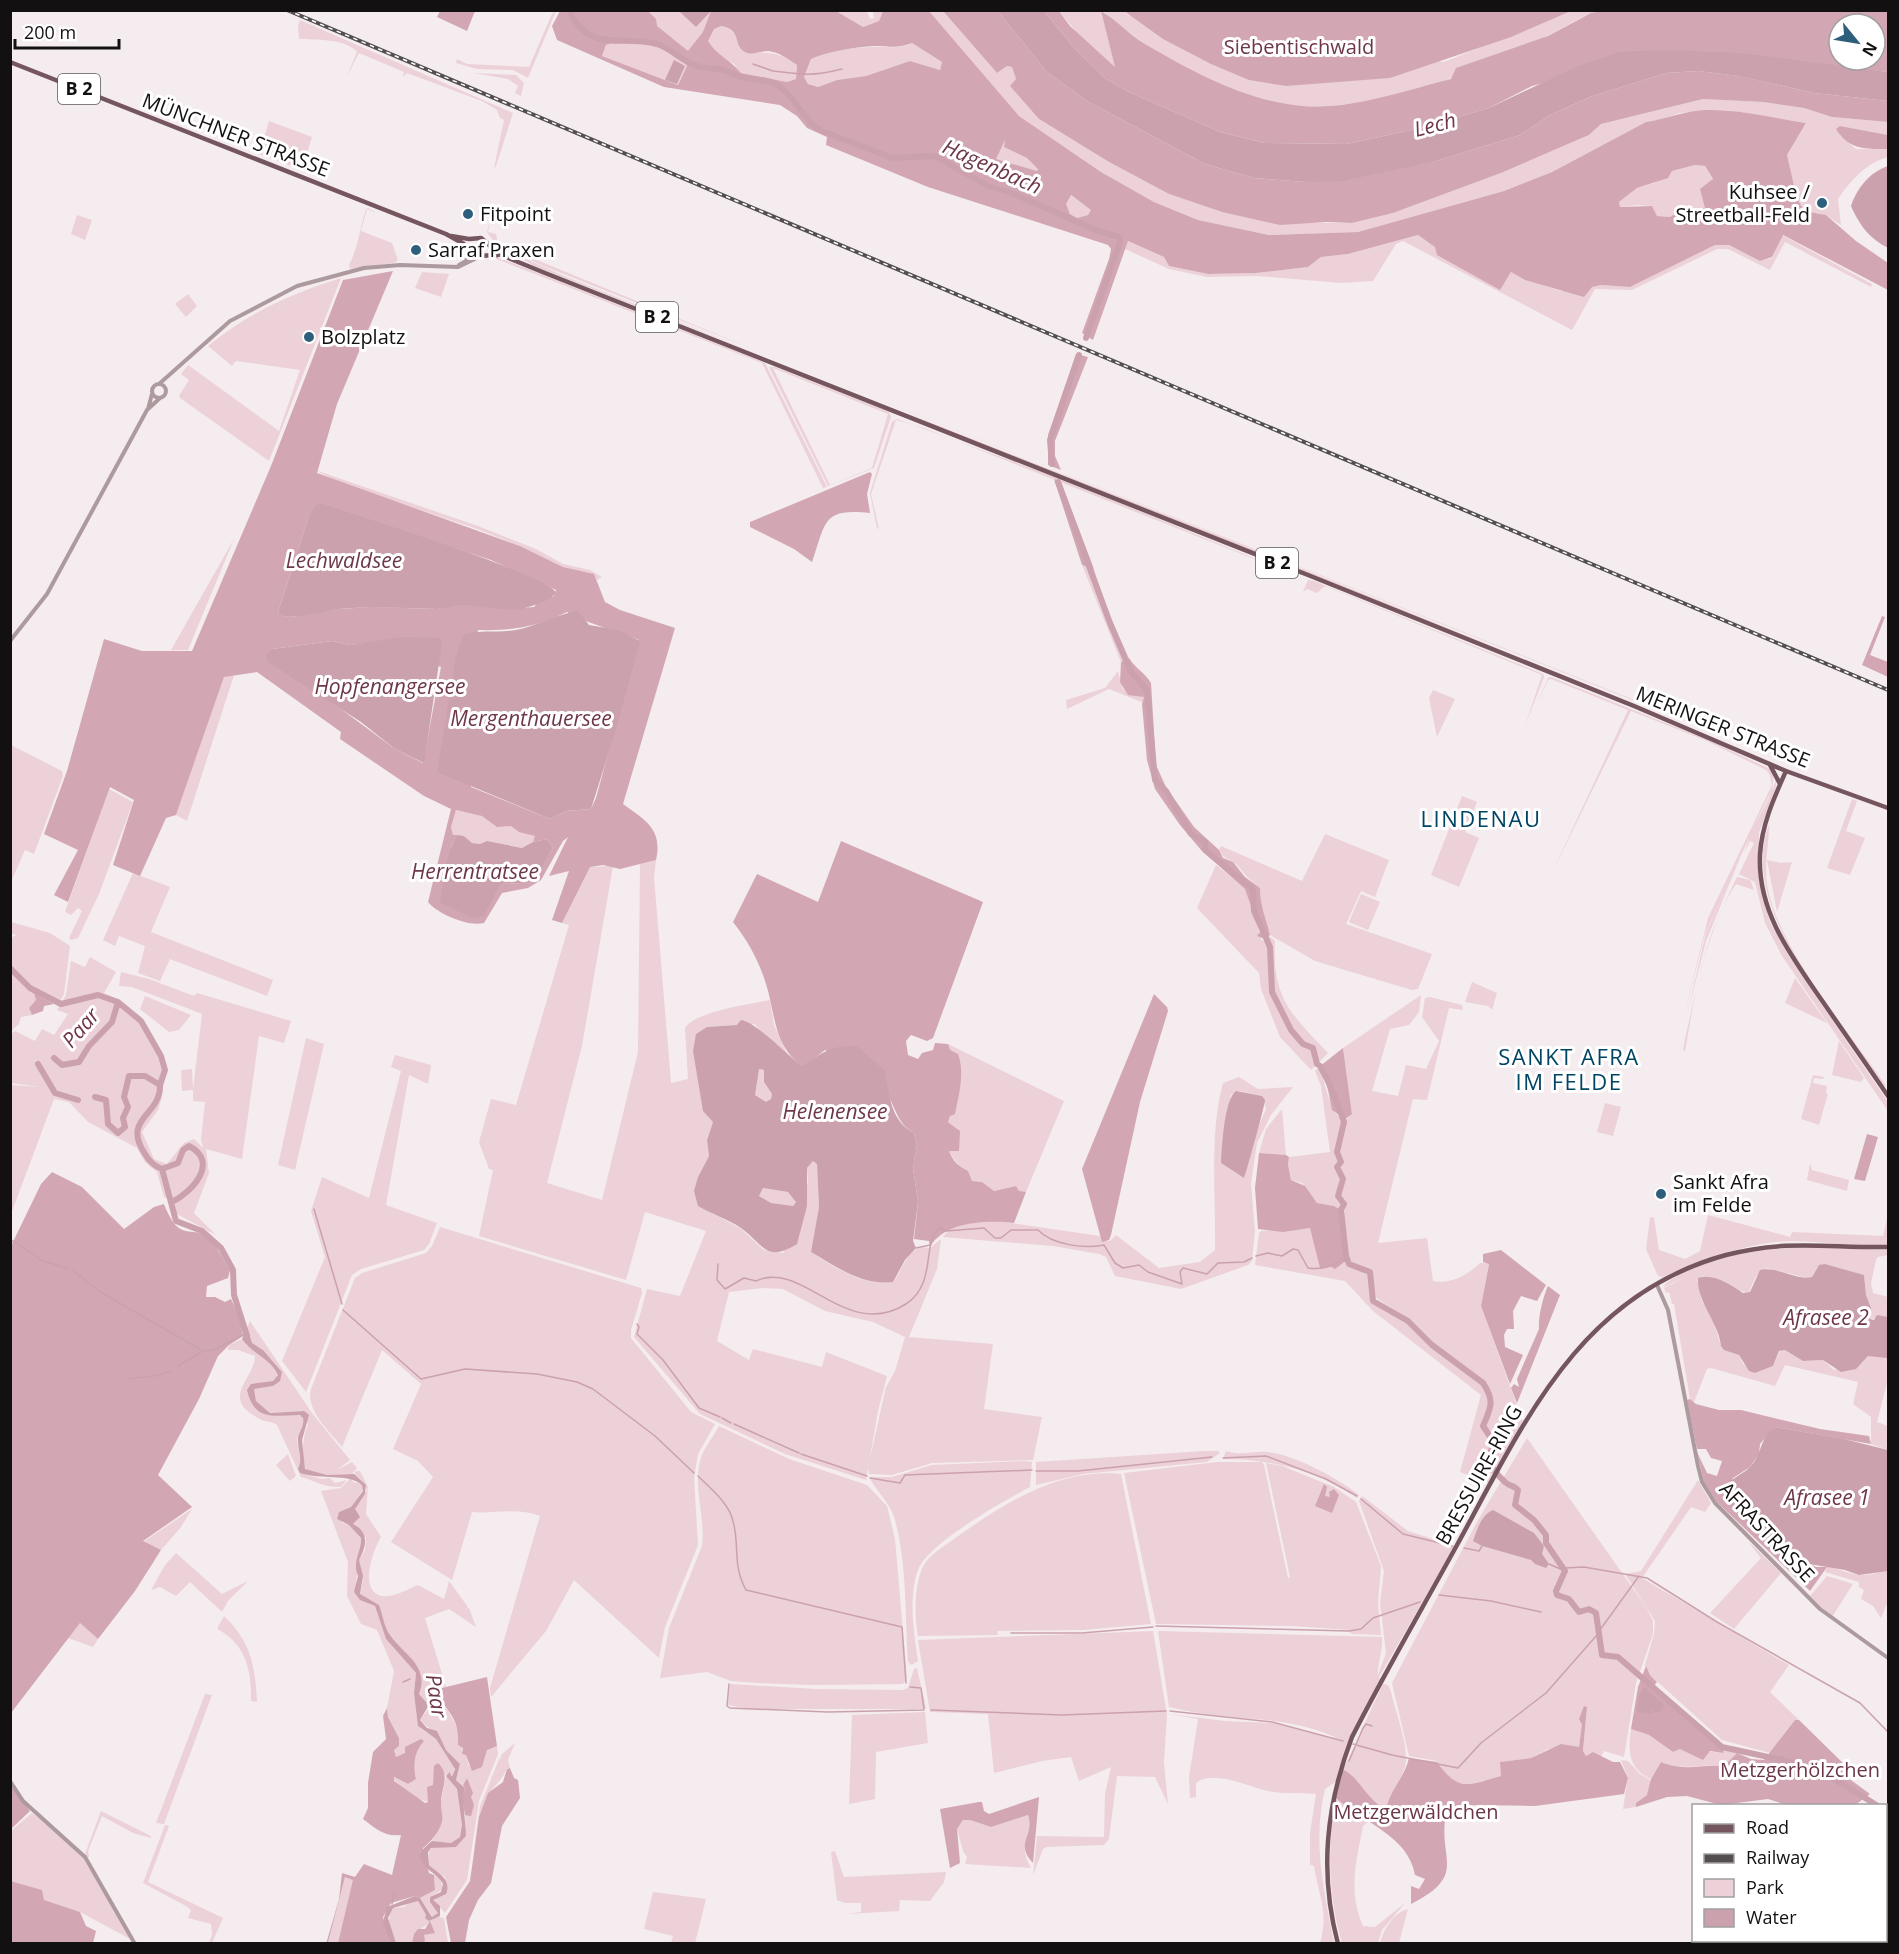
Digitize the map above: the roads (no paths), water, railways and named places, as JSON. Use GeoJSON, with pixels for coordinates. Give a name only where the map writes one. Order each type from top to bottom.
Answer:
{"type":"FeatureCollection","features":[{"type":"Feature","properties":{"kind":"main road","name":"MÜNCHNER STRASSE"},"geometry":{"type":"LineString","coordinates":[[10,62],[451,236],[470,251]]}},
{"type":"Feature","properties":{"kind":"main road","name":"MÜNCHNER STRASSE"},"geometry":{"type":"LineString","coordinates":[[451,236],[475,238]]}},
{"type":"Feature","properties":{"kind":"main road","name":"B 2"},"geometry":{"type":"LineString","coordinates":[[475,238],[481,238],[501,255]]}},
{"type":"Feature","properties":{"kind":"main road"},"geometry":{"type":"LineString","coordinates":[[470,251],[470,244],[475,238]]}},
{"type":"Feature","properties":{"kind":"main road"},"geometry":{"type":"LineString","coordinates":[[481,257],[487,253],[488,244]]}},
{"type":"Feature","properties":{"kind":"main road","name":"B 2"},"geometry":{"type":"LineString","coordinates":[[470,251],[481,257],[501,255]]}},
{"type":"Feature","properties":{"kind":"main road","name":"MERINGER STRASSE"},"geometry":{"type":"LineString","coordinates":[[501,255],[1060,476],[1786,771],[1888,808]]}},
{"type":"Feature","properties":{"kind":"main road"},"geometry":{"type":"LineString","coordinates":[[1768,763],[1780,784]]}},
{"type":"Feature","properties":{"kind":"main road"},"geometry":{"type":"LineString","coordinates":[[1786,771],[1766,820],[1760,854],[1762,887],[1771,917],[1789,952],[1888,1096]]}},
{"type":"Feature","properties":{"kind":"main road","name":"BRESSUIRE-RING"},"geometry":{"type":"LineString","coordinates":[[1338,1944],[1328,1894],[1326,1838],[1343,1760],[1371,1701],[1531,1410],[1573,1352],[1616,1311],[1656,1284],[1712,1260],[1769,1246],[1800,1243],[1888,1247]]}},
{"type":"Feature","properties":{"kind":"street"},"geometry":{"type":"LineString","coordinates":[[453,267],[466,261],[470,251]]}},
{"type":"Feature","properties":{"kind":"street"},"geometry":{"type":"LineString","coordinates":[[10,642],[47,594],[147,410],[153,387],[173,374],[199,347],[230,321],[303,284],[333,275],[382,266],[463,266],[481,257]]}},
{"type":"Feature","properties":{"kind":"street"},"geometry":{"type":"LineString","coordinates":[[147,410],[165,394],[173,374]]}},
{"type":"Feature","properties":{"kind":"street"},"geometry":{"type":"LineString","coordinates":[[159,384],[166,390]]}},
{"type":"Feature","properties":{"kind":"street"},"geometry":{"type":"LineString","coordinates":[[152,394],[160,398]]}},
{"type":"Feature","properties":{"kind":"street","name":"AFRASTRASSE"},"geometry":{"type":"LineString","coordinates":[[1656,1284],[1668,1310],[1698,1466],[1706,1491],[1715,1503],[1820,1609],[1888,1658]]}},
{"type":"Feature","properties":{"kind":"street"},"geometry":{"type":"LineString","coordinates":[[10,1781],[23,1801],[85,1857],[135,1944]]}},
{"type":"Feature","properties":{"kind":"water"},"geometry":{"type":"Polygon","coordinates":[[[679,11],[711,11],[696,27],[679,11]]]}},
{"type":"Feature","properties":{"kind":"water","name":"Lech"},"geometry":{"type":"Polygon","coordinates":[[[998,11],[1044,11],[1074,48],[1106,79],[1129,92],[1220,132],[1265,143],[1347,144],[1425,127],[1489,108],[1576,67],[1619,52],[1665,50],[1741,53],[1827,64],[1827,72],[1888,72],[1888,101],[1814,93],[1739,76],[1698,71],[1666,73],[1590,97],[1550,115],[1520,135],[1436,161],[1342,181],[1305,182],[1254,178],[1205,164],[1087,101],[1047,72],[998,11]]]}},
{"type":"Feature","properties":{"kind":"water"},"geometry":{"type":"Polygon","coordinates":[[[674,60],[685,66],[677,84],[665,80],[674,60]]]}},
{"type":"Feature","properties":{"kind":"water"},"geometry":{"type":"Polygon","coordinates":[[[1888,166],[1888,248],[1866,231],[1851,206],[1865,182],[1875,172],[1888,166]]]}},
{"type":"Feature","properties":{"kind":"water","name":"Lechwaldsee"},"geometry":{"type":"Polygon","coordinates":[[[320,503],[487,560],[546,584],[556,593],[544,601],[517,610],[463,605],[436,609],[351,608],[283,616],[278,613],[308,519],[315,506],[320,503]]]}},
{"type":"Feature","properties":{"kind":"water","name":"Mergenthauersee"},"geometry":{"type":"Polygon","coordinates":[[[578,611],[589,625],[618,630],[640,641],[591,809],[566,811],[550,819],[437,772],[456,656],[464,634],[516,630],[578,611]]]}},
{"type":"Feature","properties":{"kind":"water","name":"Hopfenangersee"},"geometry":{"type":"Polygon","coordinates":[[[402,637],[440,638],[442,643],[424,763],[395,749],[361,722],[268,662],[266,655],[272,649],[332,641],[350,645],[402,637]]]}},
{"type":"Feature","properties":{"kind":"water","name":"Herrentratsee"},"geometry":{"type":"Polygon","coordinates":[[[457,835],[464,836],[472,843],[480,844],[487,841],[522,848],[533,842],[547,839],[553,848],[538,874],[522,883],[500,884],[484,916],[473,918],[440,903],[447,860],[457,835]]]}},
{"type":"Feature","properties":{"kind":"water","name":"Helenensee"},"geometry":{"type":"Polygon","coordinates":[[[741,1020],[755,1026],[802,1066],[834,1048],[857,1046],[885,1071],[895,1114],[906,1128],[914,1133],[917,1145],[913,1168],[918,1202],[913,1241],[916,1248],[905,1260],[893,1282],[860,1278],[811,1252],[819,1207],[817,1164],[813,1161],[807,1168],[807,1206],[797,1244],[787,1249],[778,1252],[766,1250],[741,1228],[698,1206],[694,1191],[698,1177],[709,1156],[707,1140],[713,1122],[703,1111],[693,1051],[696,1034],[707,1027],[737,1025],[741,1020]],[[759,1069],[755,1095],[766,1102],[771,1099],[772,1094],[764,1082],[764,1070],[759,1069]],[[763,1188],[759,1196],[771,1203],[793,1206],[796,1202],[788,1192],[763,1188]]]}},
{"type":"Feature","properties":{"kind":"water"},"geometry":{"type":"Polygon","coordinates":[[[1236,1091],[1262,1096],[1265,1100],[1244,1178],[1221,1163],[1226,1114],[1236,1091]]]}},
{"type":"Feature","properties":{"kind":"water","name":"Afrasee 2"},"geometry":{"type":"Polygon","coordinates":[[[1825,1264],[1864,1275],[1866,1295],[1871,1308],[1870,1319],[1874,1320],[1877,1315],[1888,1317],[1887,1358],[1868,1356],[1856,1369],[1841,1372],[1823,1360],[1803,1361],[1785,1350],[1779,1351],[1773,1366],[1755,1373],[1749,1371],[1739,1355],[1724,1350],[1700,1295],[1698,1278],[1716,1278],[1743,1293],[1750,1292],[1760,1270],[1774,1270],[1806,1278],[1812,1277],[1819,1265],[1825,1264]]]}},
{"type":"Feature","properties":{"kind":"water"},"geometry":{"type":"Polygon","coordinates":[[[247,1327],[252,1343],[263,1350],[282,1372],[280,1381],[273,1386],[254,1389],[256,1401],[270,1413],[304,1411],[309,1415],[302,1440],[305,1469],[327,1475],[354,1474],[366,1485],[365,1494],[355,1509],[360,1517],[353,1524],[362,1531],[365,1540],[364,1550],[359,1560],[363,1576],[360,1594],[379,1605],[388,1632],[418,1668],[421,1676],[419,1694],[429,1705],[420,1720],[427,1728],[437,1731],[446,1750],[460,1764],[456,1780],[465,1788],[466,1836],[456,1847],[431,1848],[428,1852],[429,1865],[446,1880],[447,1884],[446,1894],[433,1900],[440,1906],[440,1916],[429,1921],[425,1918],[426,1915],[418,1901],[393,1908],[388,1918],[396,1943],[390,1943],[383,1922],[387,1907],[415,1896],[420,1898],[432,1917],[438,1913],[430,1902],[430,1897],[441,1892],[443,1884],[424,1865],[421,1855],[432,1841],[451,1843],[460,1837],[462,1825],[457,1789],[446,1776],[450,1772],[451,1776],[453,1775],[455,1769],[436,1739],[418,1726],[414,1693],[416,1673],[386,1639],[375,1606],[360,1600],[354,1592],[358,1576],[356,1562],[361,1538],[349,1525],[337,1519],[339,1512],[351,1507],[363,1491],[362,1485],[349,1479],[300,1473],[298,1438],[303,1418],[300,1415],[267,1415],[255,1408],[247,1390],[251,1384],[273,1381],[278,1375],[270,1364],[242,1339],[247,1327]]]}},
{"type":"Feature","properties":{"kind":"water","name":"Afrasee 1"},"geometry":{"type":"Polygon","coordinates":[[[1775,1427],[1844,1439],[1888,1450],[1888,1571],[1859,1575],[1845,1570],[1809,1564],[1795,1556],[1789,1545],[1756,1527],[1727,1494],[1727,1484],[1750,1467],[1766,1437],[1775,1427]]]}},
{"type":"Feature","properties":{"kind":"water"},"geometry":{"type":"Polygon","coordinates":[[[1493,1510],[1534,1533],[1544,1546],[1542,1554],[1549,1564],[1546,1568],[1531,1560],[1482,1546],[1473,1541],[1482,1519],[1493,1510]]]}},
{"type":"Feature","properties":{"kind":"water"},"geometry":{"type":"Polygon","coordinates":[[[1644,1687],[1664,1705],[1661,1712],[1655,1713],[1652,1709],[1651,1714],[1637,1712],[1639,1696],[1644,1687]]]}},
{"type":"Feature","properties":{"kind":"waterway","name":"Hagenbach"},"geometry":{"type":"LineString","coordinates":[[569,10],[577,24],[597,38],[657,44],[697,66],[720,69],[743,77],[773,83],[787,93],[809,121],[822,131],[892,158],[935,156],[988,186],[1014,194],[1098,231],[1119,237],[1120,242],[1086,338]]}},
{"type":"Feature","properties":{"kind":"waterway"},"geometry":{"type":"LineString","coordinates":[[753,64],[773,71],[800,74]]}},
{"type":"Feature","properties":{"kind":"waterway"},"geometry":{"type":"LineString","coordinates":[[803,74],[842,69]]}},
{"type":"Feature","properties":{"kind":"waterway","name":"Hagenbach"},"geometry":{"type":"LineString","coordinates":[[1052,464],[1050,440],[1079,355]]}},
{"type":"Feature","properties":{"kind":"waterway","name":"Hagenbach"},"geometry":{"type":"LineString","coordinates":[[1058,482],[1110,623],[1131,672],[1147,690],[1155,780],[1166,791],[1191,834],[1205,842],[1205,850],[1253,889],[1254,911],[1270,947],[1272,992],[1291,1030],[1303,1044],[1313,1048],[1317,1064]]}},
{"type":"Feature","properties":{"kind":"waterway","name":"Paar"},"geometry":{"type":"LineString","coordinates":[[10,968],[30,988],[61,1004],[98,995],[118,1002],[141,1021],[161,1056],[165,1070],[160,1085]]}},
{"type":"Feature","properties":{"kind":"waterway","name":"Paar"},"geometry":{"type":"LineString","coordinates":[[54,1058],[62,1065],[79,1062],[89,1046],[112,1022],[118,1002]]}},
{"type":"Feature","properties":{"kind":"waterway","name":"Paar"},"geometry":{"type":"LineString","coordinates":[[38,1064],[55,1093],[78,1100]]}},
{"type":"Feature","properties":{"kind":"waterway"},"geometry":{"type":"LineString","coordinates":[[1320,1066],[1331,1087],[1344,1122],[1337,1152],[1341,1162],[1337,1167],[1343,1179],[1338,1196],[1344,1204],[1341,1210],[1349,1264],[1370,1272],[1373,1301],[1408,1321],[1432,1345],[1483,1383],[1490,1400],[1483,1426],[1495,1444],[1491,1449],[1489,1459],[1491,1464],[1505,1482],[1518,1490],[1515,1505],[1534,1520],[1546,1535],[1546,1543],[1565,1571],[1556,1591],[1557,1595],[1569,1599],[1579,1612],[1589,1609],[1596,1613],[1602,1655],[1618,1657],[1722,1747],[1815,1767],[1875,1804]]}},
{"type":"Feature","properties":{"kind":"waterway","name":"Paar"},"geometry":{"type":"LineString","coordinates":[[95,1097],[106,1100],[108,1124],[118,1133],[125,1127],[123,1118],[128,1107],[124,1097],[129,1076],[145,1076],[160,1085],[155,1104],[139,1125],[137,1132],[139,1142],[150,1161],[162,1169],[176,1221],[202,1231],[221,1248],[233,1270],[234,1295],[247,1336]]}},
{"type":"Feature","properties":{"kind":"waterway","name":"Paar"},"geometry":{"type":"LineString","coordinates":[[162,1169],[178,1163],[183,1150],[189,1146],[198,1153],[202,1160],[203,1168],[200,1176],[187,1191],[172,1202]]}},
{"type":"Feature","properties":{"kind":"waterway"},"geometry":{"type":"LineString","coordinates":[[314,1209],[342,1304]]}},
{"type":"Feature","properties":{"kind":"waterway"},"geometry":{"type":"LineString","coordinates":[[718,1264],[717,1280],[725,1289],[744,1278],[756,1281],[773,1277],[791,1281],[845,1308],[864,1313],[884,1313],[906,1304],[916,1295],[926,1274],[931,1242],[934,1234],[940,1228],[946,1231],[984,1228],[995,1238],[1001,1238],[1011,1230],[1038,1230],[1052,1239],[1069,1245],[1104,1245],[1115,1263],[1123,1268],[1139,1265],[1148,1272],[1182,1284],[1180,1272],[1183,1268],[1207,1274],[1218,1263],[1244,1262],[1252,1258]]}},
{"type":"Feature","properties":{"kind":"waterway"},"geometry":{"type":"LineString","coordinates":[[10,1239],[41,1260],[68,1269]]}},
{"type":"Feature","properties":{"kind":"waterway"},"geometry":{"type":"LineString","coordinates":[[916,1248],[930,1245]]}},
{"type":"Feature","properties":{"kind":"waterway"},"geometry":{"type":"LineString","coordinates":[[1256,1256],[1268,1253],[1282,1256],[1293,1249],[1298,1250],[1308,1268],[1326,1267],[1342,1259],[1349,1264]]}},
{"type":"Feature","properties":{"kind":"waterway"},"geometry":{"type":"LineString","coordinates":[[72,1270],[102,1293],[203,1351],[214,1350],[245,1334]]}},
{"type":"Feature","properties":{"kind":"waterway"},"geometry":{"type":"LineString","coordinates":[[343,1310],[421,1379],[465,1369],[537,1374],[577,1382],[593,1389],[655,1436],[694,1473]]}},
{"type":"Feature","properties":{"kind":"waterway"},"geometry":{"type":"LineString","coordinates":[[637,1324],[639,1327],[637,1334],[663,1360],[699,1408],[720,1417]]}},
{"type":"Feature","properties":{"kind":"waterway"},"geometry":{"type":"LineString","coordinates":[[178,1366],[203,1351]]}},
{"type":"Feature","properties":{"kind":"waterway"},"geometry":{"type":"LineString","coordinates":[[154,1376],[170,1371]]}},
{"type":"Feature","properties":{"kind":"waterway"},"geometry":{"type":"LineString","coordinates":[[128,1379],[153,1376]]}},
{"type":"Feature","properties":{"kind":"waterway"},"geometry":{"type":"LineString","coordinates":[[722,1418],[731,1423]]}},
{"type":"Feature","properties":{"kind":"waterway"},"geometry":{"type":"LineString","coordinates":[[734,1424],[799,1453]]}},
{"type":"Feature","properties":{"kind":"waterway"},"geometry":{"type":"LineString","coordinates":[[801,1454],[867,1476]]}},
{"type":"Feature","properties":{"kind":"waterway"},"geometry":{"type":"LineString","coordinates":[[1223,1458],[1266,1456],[1326,1479],[1357,1496]]}},
{"type":"Feature","properties":{"kind":"waterway"},"geometry":{"type":"LineString","coordinates":[[1036,1471],[1078,1471],[1212,1457]]}},
{"type":"Feature","properties":{"kind":"waterway"},"geometry":{"type":"LineString","coordinates":[[870,1478],[900,1483],[905,1475],[1032,1470]]}},
{"type":"Feature","properties":{"kind":"waterway"},"geometry":{"type":"LineString","coordinates":[[698,1476],[718,1496],[731,1514],[739,1572],[746,1590],[902,1627],[906,1683]]}},
{"type":"Feature","properties":{"kind":"waterway"},"geometry":{"type":"LineString","coordinates":[[1361,1499],[1403,1534],[1452,1546]]}},
{"type":"Feature","properties":{"kind":"waterway"},"geometry":{"type":"LineString","coordinates":[[1464,1548],[1479,1551],[1482,1546]]}},
{"type":"Feature","properties":{"kind":"waterway"},"geometry":{"type":"LineString","coordinates":[[1549,1564],[1565,1571]]}},
{"type":"Feature","properties":{"kind":"waterway"},"geometry":{"type":"LineString","coordinates":[[1564,1568],[1584,1567],[1647,1578],[1717,1622],[1860,1703],[1888,1732]]}},
{"type":"Feature","properties":{"kind":"waterway"},"geometry":{"type":"LineString","coordinates":[[1597,1634],[1639,1576]]}},
{"type":"Feature","properties":{"kind":"waterway"},"geometry":{"type":"LineString","coordinates":[[1439,1595],[1491,1601],[1541,1612]]}},
{"type":"Feature","properties":{"kind":"waterway"},"geometry":{"type":"LineString","coordinates":[[1156,1626],[1349,1631],[1361,1629],[1373,1618],[1420,1602]]}},
{"type":"Feature","properties":{"kind":"waterway"},"geometry":{"type":"LineString","coordinates":[[1011,1633],[1082,1633],[1153,1627]]}},
{"type":"Feature","properties":{"kind":"waterway"},"geometry":{"type":"LineString","coordinates":[[1353,1744],[1392,1755],[1458,1768],[1481,1743],[1546,1693],[1597,1635]]}},
{"type":"Feature","properties":{"kind":"waterway"},"geometry":{"type":"LineString","coordinates":[[403,1682],[410,1679]]}},
{"type":"Feature","properties":{"kind":"waterway"},"geometry":{"type":"LineString","coordinates":[[729,1684],[727,1706],[730,1708],[828,1712],[924,1710]]}},
{"type":"Feature","properties":{"kind":"waterway"},"geometry":{"type":"LineString","coordinates":[[910,1687],[921,1688],[924,1709]]}},
{"type":"Feature","properties":{"kind":"waterway"},"geometry":{"type":"LineString","coordinates":[[931,1710],[1062,1715],[1166,1711]]}},
{"type":"Feature","properties":{"kind":"waterway"},"geometry":{"type":"LineString","coordinates":[[1170,1711],[1272,1722],[1343,1741]]}},
{"type":"Feature","properties":{"kind":"waterway"},"geometry":{"type":"LineString","coordinates":[[1349,1761],[1363,1728],[1366,1724],[1372,1726]]}},
{"type":"Feature","properties":{"kind":"waterway"},"geometry":{"type":"LineString","coordinates":[[392,1904],[394,1891]]}},
{"type":"Feature","properties":{"kind":"railway"},"geometry":{"type":"LineString","coordinates":[[287,10],[1888,690]]}},
{"type":"Feature","properties":{"kind":"place","name":"Kuhsee / Streetball-Feld"},"geometry":{"type":"Point","coordinates":[1822,203]}},
{"type":"Feature","properties":{"kind":"place","name":"Fitpoint"},"geometry":{"type":"Point","coordinates":[468,214]}},
{"type":"Feature","properties":{"kind":"place","name":"Sarraf Praxen"},"geometry":{"type":"Point","coordinates":[416,250]}},
{"type":"Feature","properties":{"kind":"place","name":"Bolzplatz"},"geometry":{"type":"Point","coordinates":[309,337]}},
{"type":"Feature","properties":{"kind":"place","name":"Sankt Afra im Felde"},"geometry":{"type":"Point","coordinates":[1661,1194]}},
{"type":"Feature","properties":{"kind":"district","name":"LINDENAU"},"geometry":{"type":"Point","coordinates":[1481,819]}},
{"type":"Feature","properties":{"kind":"district","name":"SANKT AFRA IM FELDE"},"geometry":{"type":"Point","coordinates":[1569,1070]}},
{"type":"Feature","properties":{"kind":"park label","name":"Siebentischwald"},"geometry":{"type":"Point","coordinates":[1299,47]}},
{"type":"Feature","properties":{"kind":"park label","name":"Metzgerhölzchen"},"geometry":{"type":"Point","coordinates":[1800,1770]}},
{"type":"Feature","properties":{"kind":"park label","name":"Metzgerwäldchen"},"geometry":{"type":"Point","coordinates":[1416,1812]}}]}
